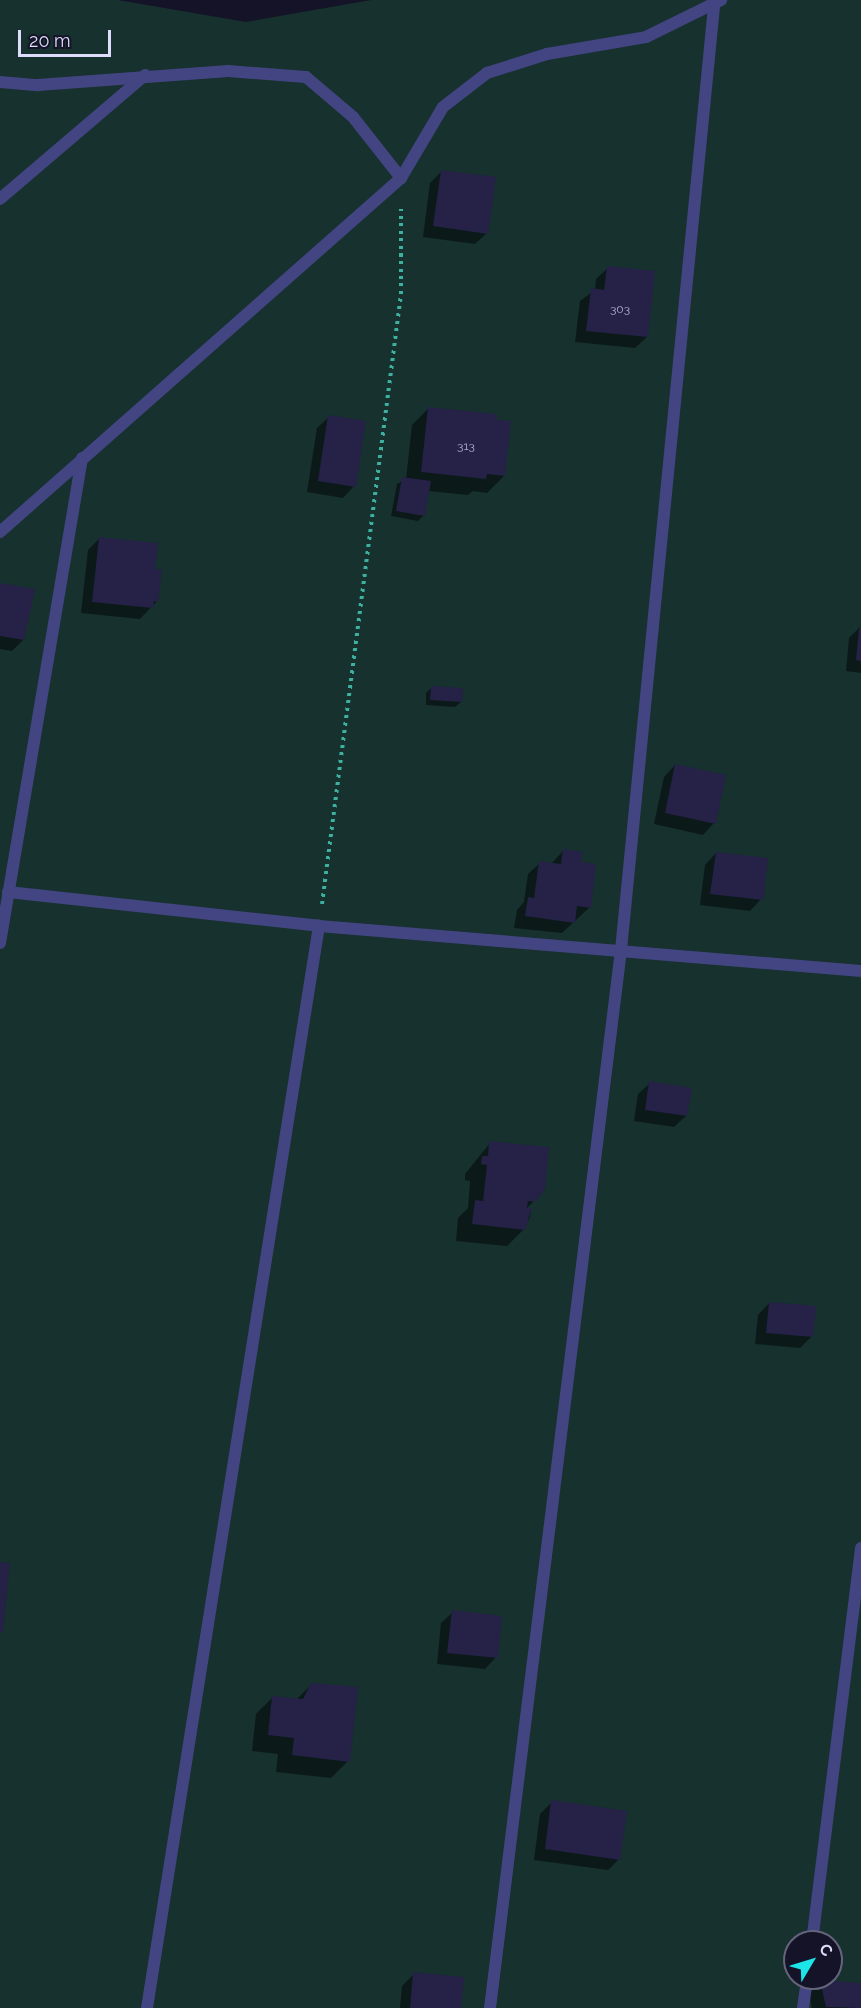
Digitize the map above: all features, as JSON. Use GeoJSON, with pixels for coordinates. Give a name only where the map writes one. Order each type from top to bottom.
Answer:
{"type":"FeatureCollection","features":[{"type":"Feature","properties":{"kind":"lane"},"geometry":{"type":"LineString","coordinates":[[0,532],[400,178],[443,106],[487,74],[547,54],[646,37],[717,3]]}},
{"type":"Feature","properties":{"kind":"lane"},"geometry":{"type":"LineString","coordinates":[[490,2008],[621,950],[717,3]]}},
{"type":"Feature","properties":{"kind":"lane"},"geometry":{"type":"LineString","coordinates":[[0,82],[38,85],[228,70],[306,77],[353,117],[400,178]]}},
{"type":"Feature","properties":{"kind":"lane"},"geometry":{"type":"LineString","coordinates":[[0,199],[145,75]]}},
{"type":"Feature","properties":{"kind":"lane"},"geometry":{"type":"LineString","coordinates":[[0,943],[82,458]]}},
{"type":"Feature","properties":{"kind":"lane"},"geometry":{"type":"LineString","coordinates":[[8,892],[319,926],[861,971]]}},
{"type":"Feature","properties":{"kind":"lane"},"geometry":{"type":"LineString","coordinates":[[147,2008],[319,926]]}},
{"type":"Feature","properties":{"kind":"lane"},"geometry":{"type":"LineString","coordinates":[[813,1930],[861,1548]]}},
{"type":"Feature","properties":{"kind":"lane"},"geometry":{"type":"LineString","coordinates":[[803,2008],[805,1990]]}},
{"type":"Feature","properties":{"kind":"path"},"geometry":{"type":"LineString","coordinates":[[319,926],[401,294],[400,178]]}},
{"type":"Feature","properties":{"kind":"green space"},"geometry":{"type":"Polygon","coordinates":[[[0,0],[118,0],[246,22],[371,0],[861,0],[861,2008],[0,2008],[0,0]]]}},
{"type":"Feature","properties":{"kind":"building"},"geometry":{"type":"Polygon","coordinates":[[[441,170],[496,177],[488,234],[433,226],[441,170]]]}},
{"type":"Feature","properties":{"kind":"building"},"geometry":{"type":"Polygon","coordinates":[[[607,266],[655,271],[648,337],[586,331],[591,288],[604,290],[607,266]]]}},
{"type":"Feature","properties":{"kind":"building"},"geometry":{"type":"Polygon","coordinates":[[[428,407],[497,414],[497,420],[511,421],[505,476],[487,474],[486,479],[421,472],[428,407]]]}},
{"type":"Feature","properties":{"kind":"building"},"geometry":{"type":"Polygon","coordinates":[[[328,415],[366,421],[356,487],[318,481],[328,415]]]}},
{"type":"Feature","properties":{"kind":"building"},"geometry":{"type":"Polygon","coordinates":[[[402,477],[431,481],[425,516],[396,511],[402,477]]]}},
{"type":"Feature","properties":{"kind":"building"},"geometry":{"type":"Polygon","coordinates":[[[99,537],[158,543],[155,569],[162,570],[158,602],[154,601],[153,608],[92,602],[99,537]]]}},
{"type":"Feature","properties":{"kind":"building"},"geometry":{"type":"Polygon","coordinates":[[[0,583],[35,589],[24,640],[0,636],[0,583]]]}},
{"type":"Feature","properties":{"kind":"building"},"geometry":{"type":"Polygon","coordinates":[[[859,629],[861,629],[861,661],[856,660],[859,629]]]}},
{"type":"Feature","properties":{"kind":"building"},"geometry":{"type":"Polygon","coordinates":[[[431,686],[463,688],[462,702],[430,700],[431,686]]]}},
{"type":"Feature","properties":{"kind":"building"},"geometry":{"type":"Polygon","coordinates":[[[675,764],[726,775],[716,824],[665,813],[675,764]]]}},
{"type":"Feature","properties":{"kind":"building"},"geometry":{"type":"Polygon","coordinates":[[[563,849],[583,852],[581,862],[596,864],[591,908],[577,906],[575,923],[525,916],[528,897],[534,898],[539,861],[561,864],[563,849]]]}},
{"type":"Feature","properties":{"kind":"building"},"geometry":{"type":"Polygon","coordinates":[[[716,852],[768,858],[763,900],[710,894],[716,852]]]}},
{"type":"Feature","properties":{"kind":"building"},"geometry":{"type":"Polygon","coordinates":[[[649,1081],[692,1088],[687,1116],[645,1110],[649,1081]]]}},
{"type":"Feature","properties":{"kind":"building"},"geometry":{"type":"Polygon","coordinates":[[[489,1141],[549,1147],[545,1189],[535,1202],[528,1201],[527,1208],[532,1208],[525,1230],[472,1224],[475,1200],[483,1201],[487,1165],[481,1164],[482,1156],[488,1156],[489,1141]]]}},
{"type":"Feature","properties":{"kind":"building"},"geometry":{"type":"Polygon","coordinates":[[[769,1302],[816,1306],[813,1337],[766,1333],[769,1302]]]}},
{"type":"Feature","properties":{"kind":"building"},"geometry":{"type":"Polygon","coordinates":[[[0,1562],[10,1563],[3,1632],[0,1632],[0,1562]]]}},
{"type":"Feature","properties":{"kind":"building"},"geometry":{"type":"Polygon","coordinates":[[[452,1610],[502,1616],[498,1658],[447,1653],[452,1610]]]}},
{"type":"Feature","properties":{"kind":"building"},"geometry":{"type":"Polygon","coordinates":[[[311,1683],[358,1687],[350,1762],[292,1755],[294,1738],[268,1735],[272,1696],[303,1699],[311,1683]]]}},
{"type":"Feature","properties":{"kind":"building"},"geometry":{"type":"Polygon","coordinates":[[[551,1800],[627,1811],[620,1860],[545,1849],[551,1800]]]}},
{"type":"Feature","properties":{"kind":"building"},"geometry":{"type":"Polygon","coordinates":[[[413,1972],[464,1977],[461,2008],[410,2008],[413,1972]]]}},
{"type":"Feature","properties":{"kind":"building"},"geometry":{"type":"Polygon","coordinates":[[[843,1982],[861,1983],[861,2008],[826,2007],[822,1990],[843,1990],[843,1982]]]}}]}
